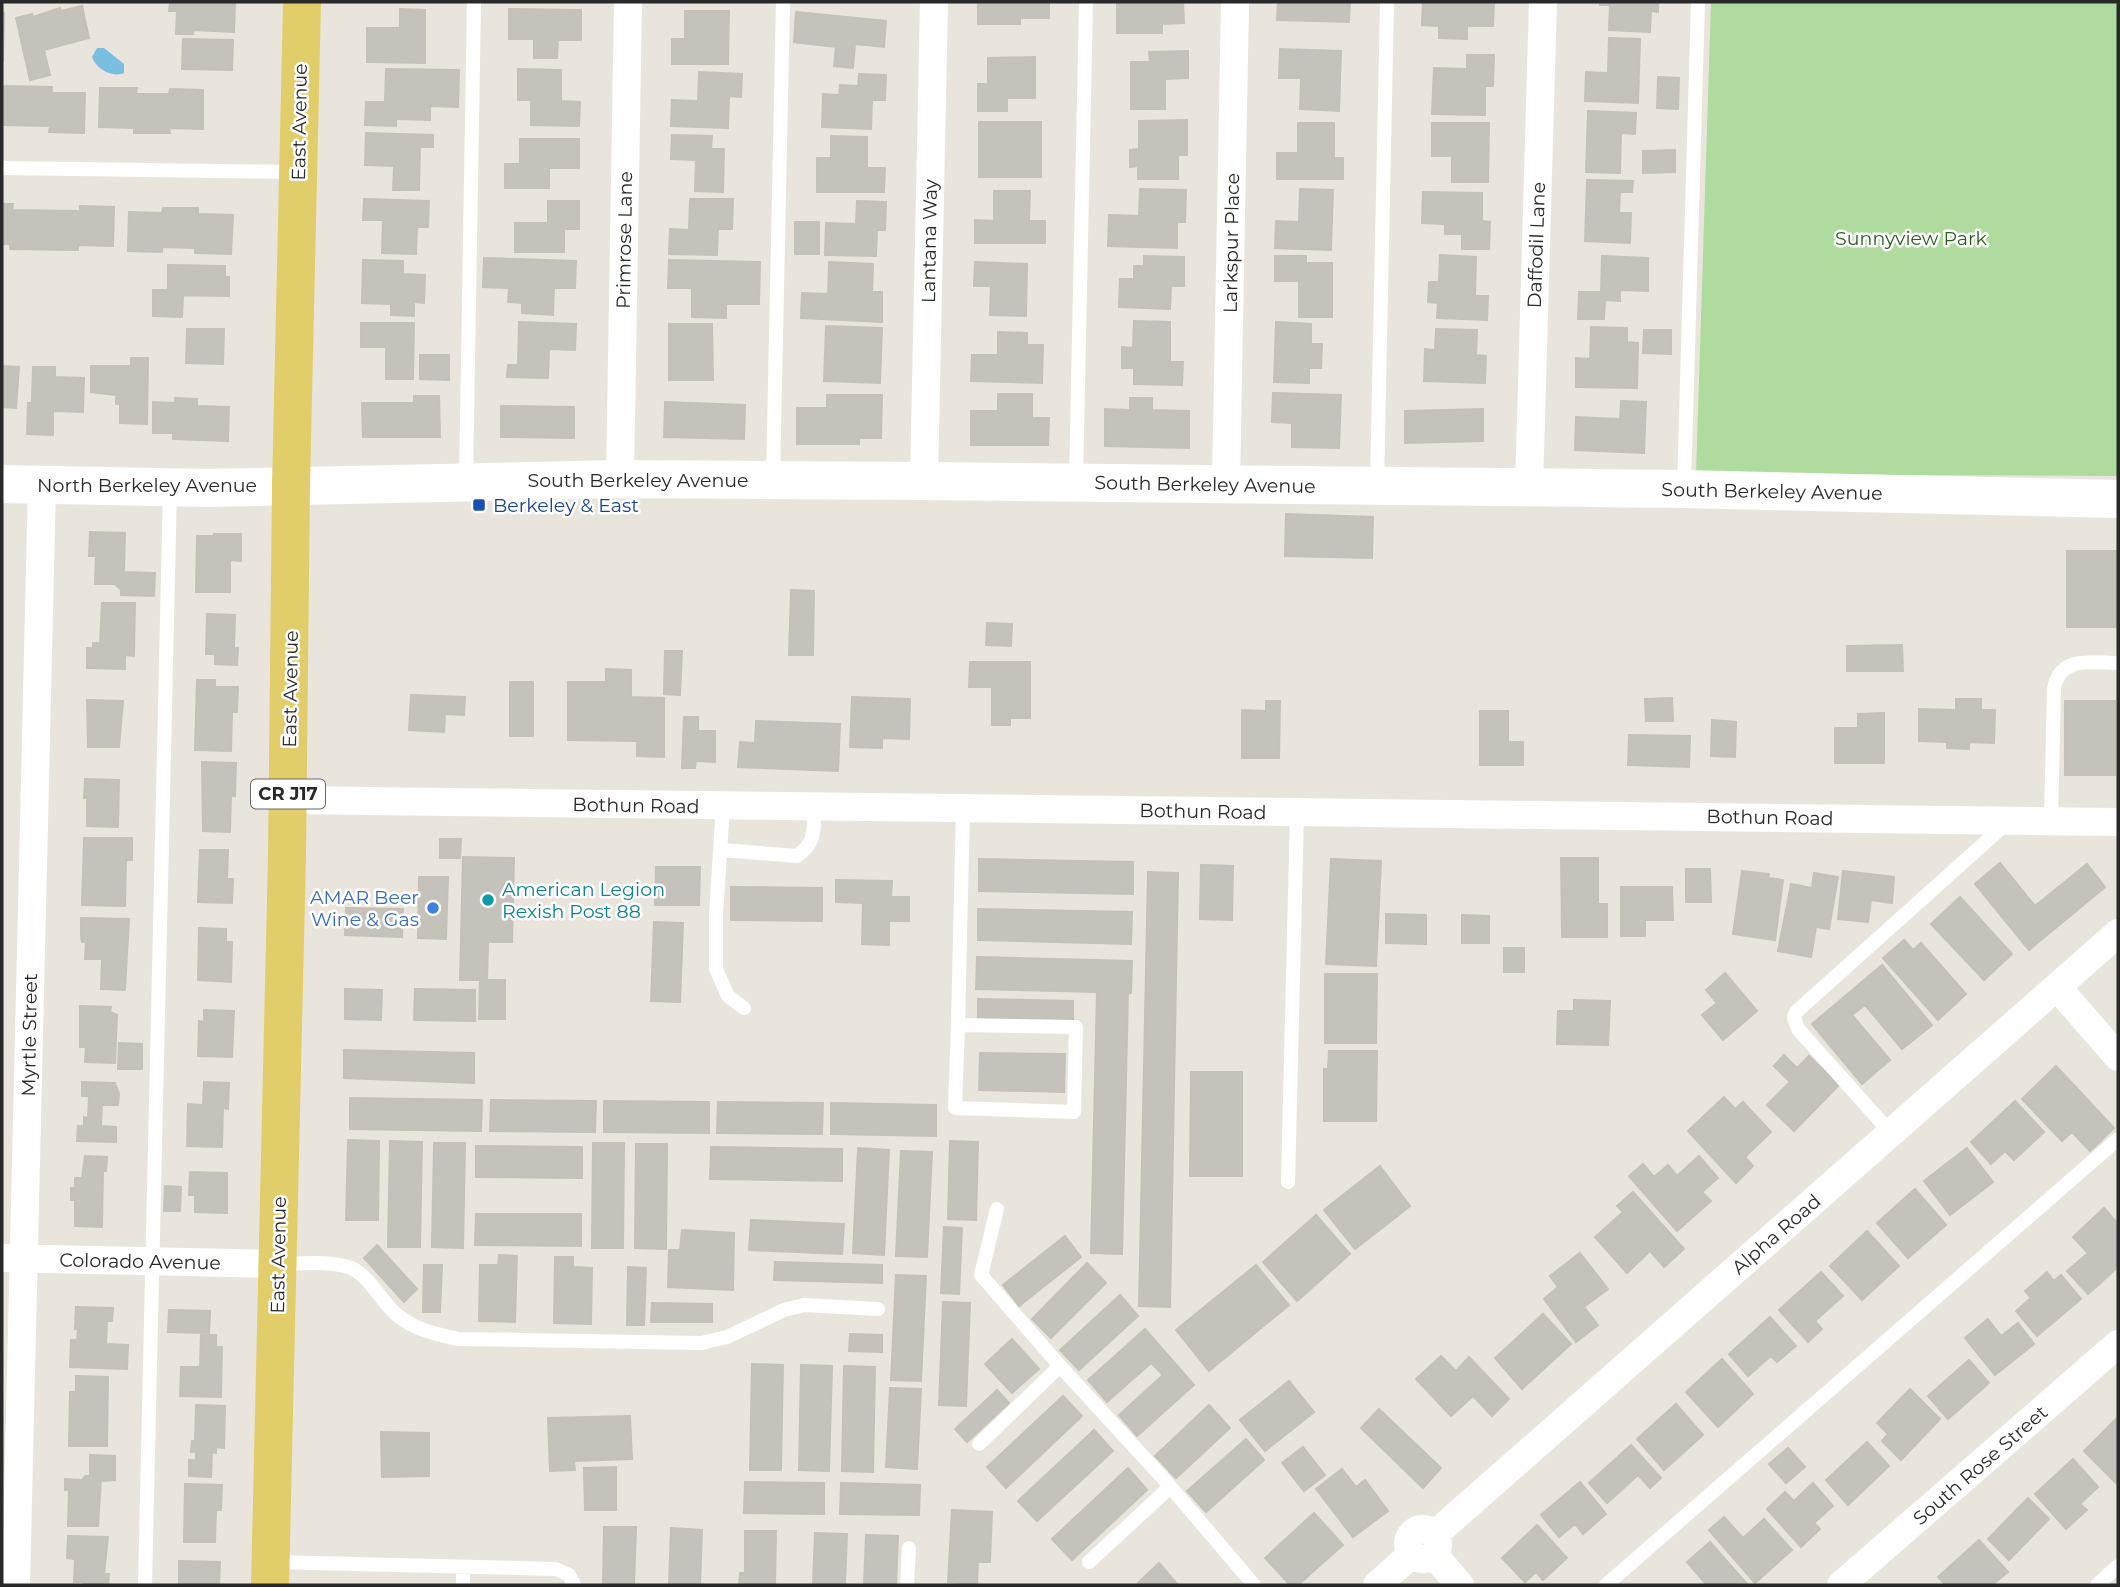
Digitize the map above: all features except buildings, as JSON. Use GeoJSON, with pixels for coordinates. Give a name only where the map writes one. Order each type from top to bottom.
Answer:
{"type":"FeatureCollection","features":[{"type":"Feature","properties":{"kind":"main road","name":"East Avenue"},"geometry":{"type":"LineString","coordinates":[[270,1574],[288,800],[302,2]]}},
{"type":"Feature","properties":{"kind":"street","name":"Primrose Lane"},"geometry":{"type":"LineString","coordinates":[[620,479],[628,2]]}},
{"type":"Feature","properties":{"kind":"street","name":"Lantana Way"},"geometry":{"type":"LineString","coordinates":[[924,481],[934,2]]}},
{"type":"Feature","properties":{"kind":"street","name":"Larkspur Place"},"geometry":{"type":"LineString","coordinates":[[1226,484],[1235,2]]}},
{"type":"Feature","properties":{"kind":"street","name":"Daffodil Lane"},"geometry":{"type":"LineString","coordinates":[[1530,488],[1543,2]]}},
{"type":"Feature","properties":{"kind":"street","name":"South Berkeley Avenue"},"geometry":{"type":"LineString","coordinates":[[292,485],[620,479],[924,481],[1684,489],[2118,499]]}},
{"type":"Feature","properties":{"kind":"street","name":"North Berkeley Avenue"},"geometry":{"type":"LineString","coordinates":[[2,484],[170,487],[292,485]]}},
{"type":"Feature","properties":{"kind":"street","name":"Myrtle Street"},"geometry":{"type":"LineString","coordinates":[[16,1585],[13,1258],[42,484]]}},
{"type":"Feature","properties":{"kind":"street","name":"Bothun Road"},"geometry":{"type":"LineString","coordinates":[[288,800],[2118,822]]}},
{"type":"Feature","properties":{"kind":"street","name":"Alpha Road"},"geometry":{"type":"LineString","coordinates":[[1377,1585],[1427,1548],[2118,933]]}},
{"type":"Feature","properties":{"kind":"street"},"geometry":{"type":"LineString","coordinates":[[2057,987],[2118,1056]]}},
{"type":"Feature","properties":{"kind":"street","name":"Colorado Avenue"},"geometry":{"type":"LineString","coordinates":[[13,1258],[278,1264]]}},
{"type":"Feature","properties":{"kind":"street","name":"South Rose Street"},"geometry":{"type":"LineString","coordinates":[[1841,1585],[2118,1344]]}},
{"type":"Feature","properties":{"kind":"street"},"geometry":{"type":"LineString","coordinates":[[1427,1548],[1460,1585]]}},
{"type":"Feature","properties":{"kind":"lane"},"geometry":{"type":"LineString","coordinates":[[466,481],[474,2]]}},
{"type":"Feature","properties":{"kind":"lane"},"geometry":{"type":"LineString","coordinates":[[773,480],[783,2]]}},
{"type":"Feature","properties":{"kind":"lane"},"geometry":{"type":"LineString","coordinates":[[1076,483],[1086,2]]}},
{"type":"Feature","properties":{"kind":"lane"},"geometry":{"type":"LineString","coordinates":[[1377,486],[1387,2]]}},
{"type":"Feature","properties":{"kind":"lane"},"geometry":{"type":"LineString","coordinates":[[1684,489],[1698,2]]}},
{"type":"Feature","properties":{"kind":"lane"},"geometry":{"type":"LineString","coordinates":[[2,168],[298,172]]}},
{"type":"Feature","properties":{"kind":"lane"},"geometry":{"type":"LineString","coordinates":[[145,1585],[170,487]]}},
{"type":"Feature","properties":{"kind":"lane"},"geometry":{"type":"LineString","coordinates":[[2051,821],[2056,678],[2067,666],[2076,663],[2118,663]]}},
{"type":"Feature","properties":{"kind":"lane"},"geometry":{"type":"LineString","coordinates":[[723,806],[716,914],[716,969],[728,996],[744,1008]]}},
{"type":"Feature","properties":{"kind":"lane"},"geometry":{"type":"LineString","coordinates":[[722,850],[797,856],[808,848],[812,839],[815,807]]}},
{"type":"Feature","properties":{"kind":"lane"},"geometry":{"type":"LineString","coordinates":[[958,1025],[1076,1027],[1074,1112],[955,1108],[963,808]]}},
{"type":"Feature","properties":{"kind":"lane"},"geometry":{"type":"LineString","coordinates":[[1288,1182],[1297,812]]}},
{"type":"Feature","properties":{"kind":"lane"},"geometry":{"type":"LineString","coordinates":[[1891,1133],[1798,1029],[1794,1017],[1796,1012],[2009,821]]}},
{"type":"Feature","properties":{"kind":"lane"},"geometry":{"type":"LineString","coordinates":[[1606,1585],[2118,1139]]}},
{"type":"Feature","properties":{"kind":"lane"},"geometry":{"type":"LineString","coordinates":[[997,1209],[981,1275],[1254,1585]]}},
{"type":"Feature","properties":{"kind":"lane"},"geometry":{"type":"LineString","coordinates":[[278,1264],[336,1265],[350,1268],[359,1274],[397,1315],[425,1332],[458,1339],[701,1343],[727,1337],[785,1310],[804,1305],[878,1309]]}},
{"type":"Feature","properties":{"kind":"lane"},"geometry":{"type":"LineString","coordinates":[[979,1444],[1060,1366]]}},
{"type":"Feature","properties":{"kind":"lane"},"geometry":{"type":"LineString","coordinates":[[1089,1562],[1170,1487]]}},
{"type":"Feature","properties":{"kind":"lane"},"geometry":{"type":"LineString","coordinates":[[907,1585],[909,1548]]}},
{"type":"Feature","properties":{"kind":"lane"},"geometry":{"type":"LineString","coordinates":[[2097,1585],[2118,1566]]}},
{"type":"Feature","properties":{"kind":"lane"},"geometry":{"type":"LineString","coordinates":[[463,1567],[463,1585]]}},
{"type":"Feature","properties":{"kind":"lane"},"geometry":{"type":"LineString","coordinates":[[270,1574],[463,1567],[556,1569],[569,1575],[574,1585]]}},
{"type":"Feature","properties":{"kind":"green space","name":"Sunnyview Park"},"geometry":{"type":"Polygon","coordinates":[[[1711,2],[2118,2],[2118,476],[1696,474],[1711,2]]]}},
{"type":"Feature","properties":{"kind":"water"},"geometry":{"type":"Polygon","coordinates":[[[97,48],[104,48],[124,64],[124,73],[110,73],[97,65],[92,57],[97,48]]]}},
{"type":"Feature","properties":{"kind":"place","name":"Berkeley & East"},"geometry":{"type":"Point","coordinates":[479,505]}},
{"type":"Feature","properties":{"kind":"place","name":"American Legion Rexish Post 88"},"geometry":{"type":"Point","coordinates":[488,900]}},
{"type":"Feature","properties":{"kind":"place","name":"AMAR Beer Wine & Gas"},"geometry":{"type":"Point","coordinates":[433,908]}}]}
